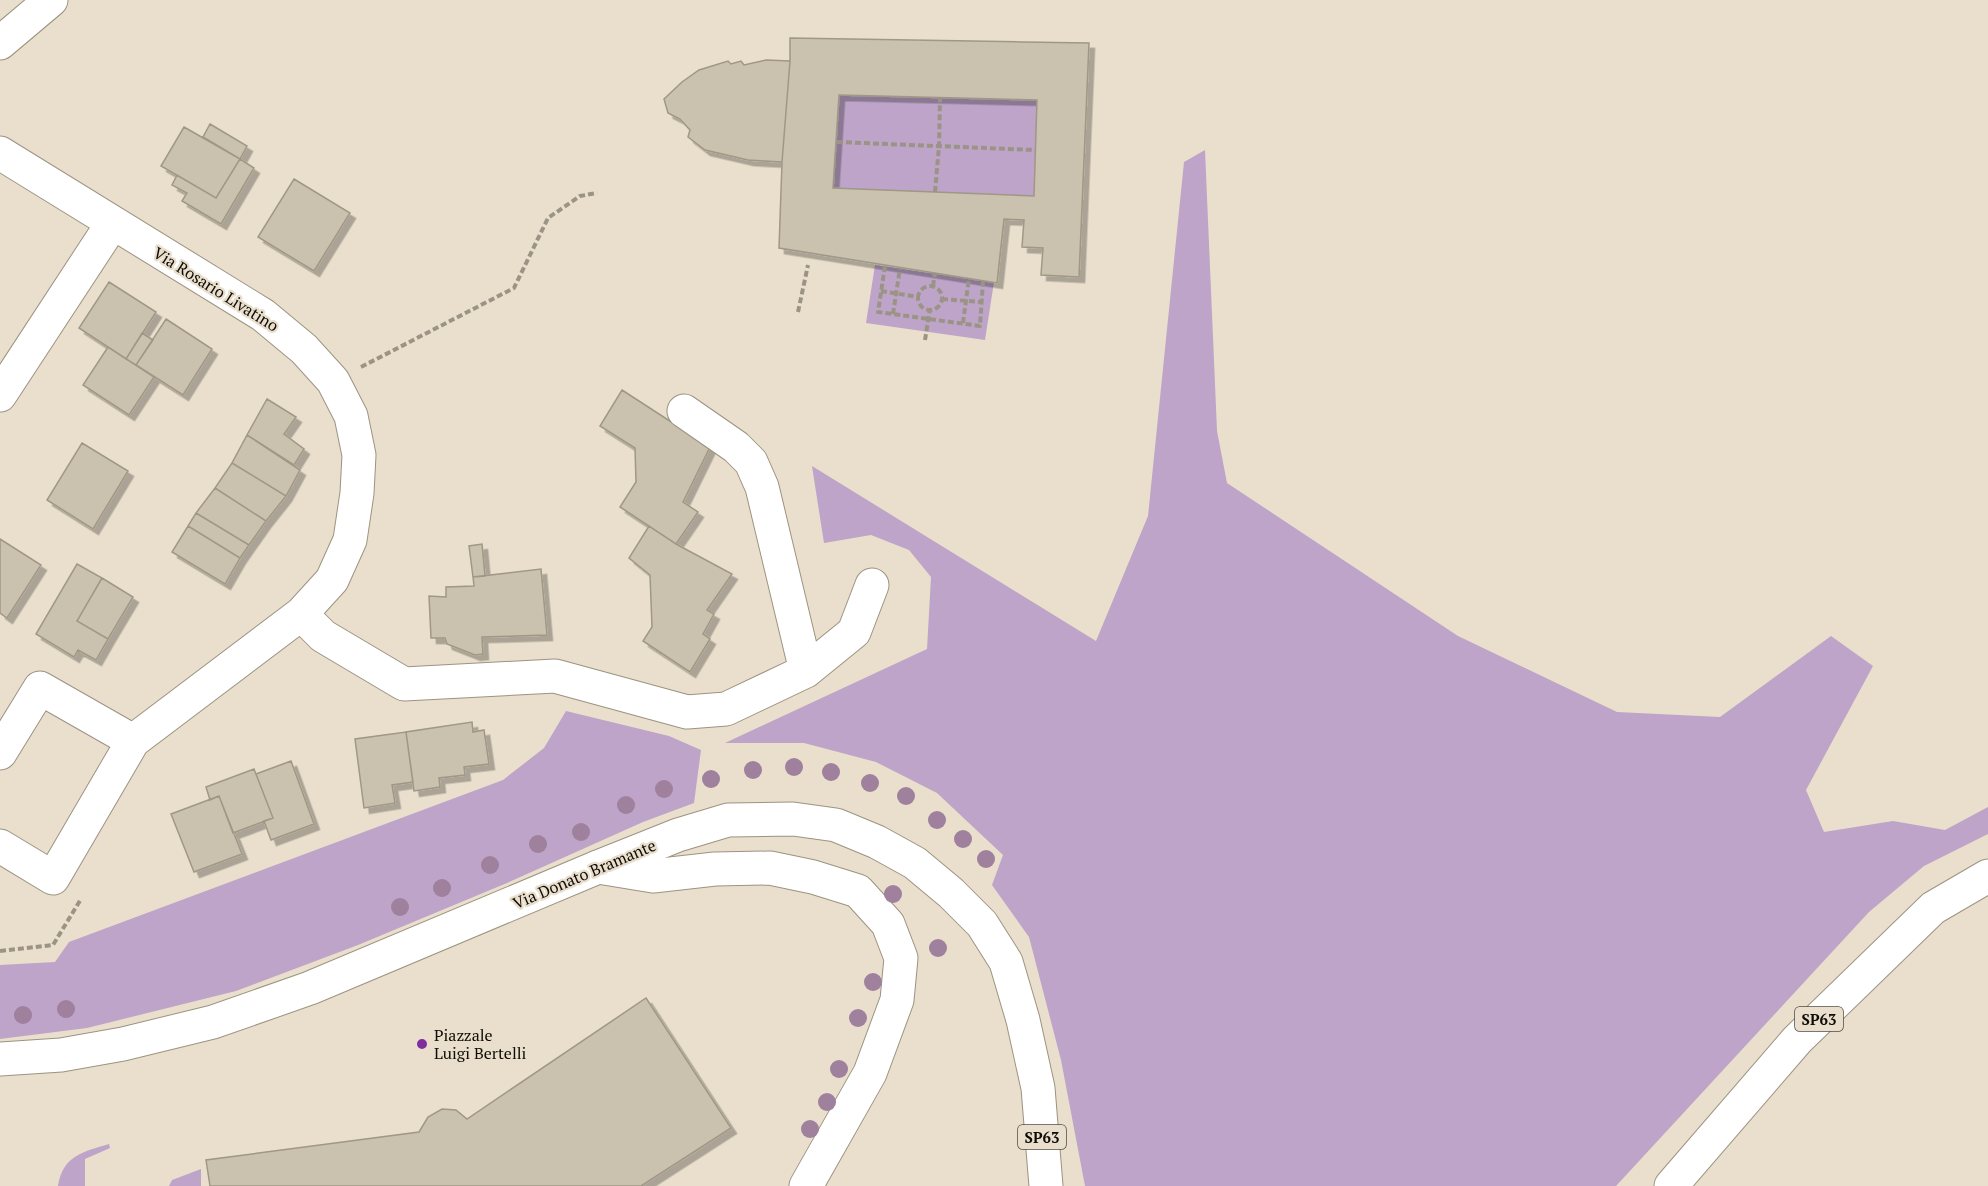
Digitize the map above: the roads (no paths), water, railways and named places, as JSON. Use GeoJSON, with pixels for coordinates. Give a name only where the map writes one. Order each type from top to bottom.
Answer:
{"type":"FeatureCollection","features":[{"type":"Feature","properties":{"kind":"street"},"geometry":{"type":"LineString","coordinates":[[0,43],[51,0]]}},
{"type":"Feature","properties":{"kind":"street","name":"Via Rosario Livatino"},"geometry":{"type":"LineString","coordinates":[[0,153],[271,322],[304,349],[333,381],[351,416],[359,455],[357,493],[350,540],[332,580],[301,614],[133,741],[53,878],[0,846]]}},
{"type":"Feature","properties":{"kind":"street"},"geometry":{"type":"LineString","coordinates":[[0,395],[112,224]]}},
{"type":"Feature","properties":{"kind":"street"},"geometry":{"type":"LineString","coordinates":[[684,411],[736,447],[751,462],[762,487],[806,671]]}},
{"type":"Feature","properties":{"kind":"street"},"geometry":{"type":"LineString","coordinates":[[301,614],[323,636],[404,684],[555,676],[687,712],[726,709],[806,671],[854,632],[872,585]]}},
{"type":"Feature","properties":{"kind":"street"},"geometry":{"type":"LineString","coordinates":[[0,753],[40,688],[133,741]]}},
{"type":"Feature","properties":{"kind":"street","name":"Via Donato Bramante"},"geometry":{"type":"LineString","coordinates":[[0,1059],[61,1055],[123,1044],[213,1022],[310,988],[598,867],[678,836],[728,820],[793,819],[836,825],[877,842],[915,863],[951,893],[982,924],[1006,962],[1023,1020],[1038,1088],[1046,1186]]}},
{"type":"Feature","properties":{"kind":"street"},"geometry":{"type":"LineString","coordinates":[[598,867],[653,876],[715,869],[770,868],[813,877],[858,891],[888,924],[900,958],[897,1000],[870,1073],[806,1186]]}},
{"type":"Feature","properties":{"kind":"street","name":"SP63"},"geometry":{"type":"LineString","coordinates":[[1671,1186],[1797,1040],[1933,908],[1988,876]]}},
{"type":"Feature","properties":{"kind":"place","name":"Piazzale Luigi Bertelli"},"geometry":{"type":"Point","coordinates":[422,1044]}}]}
